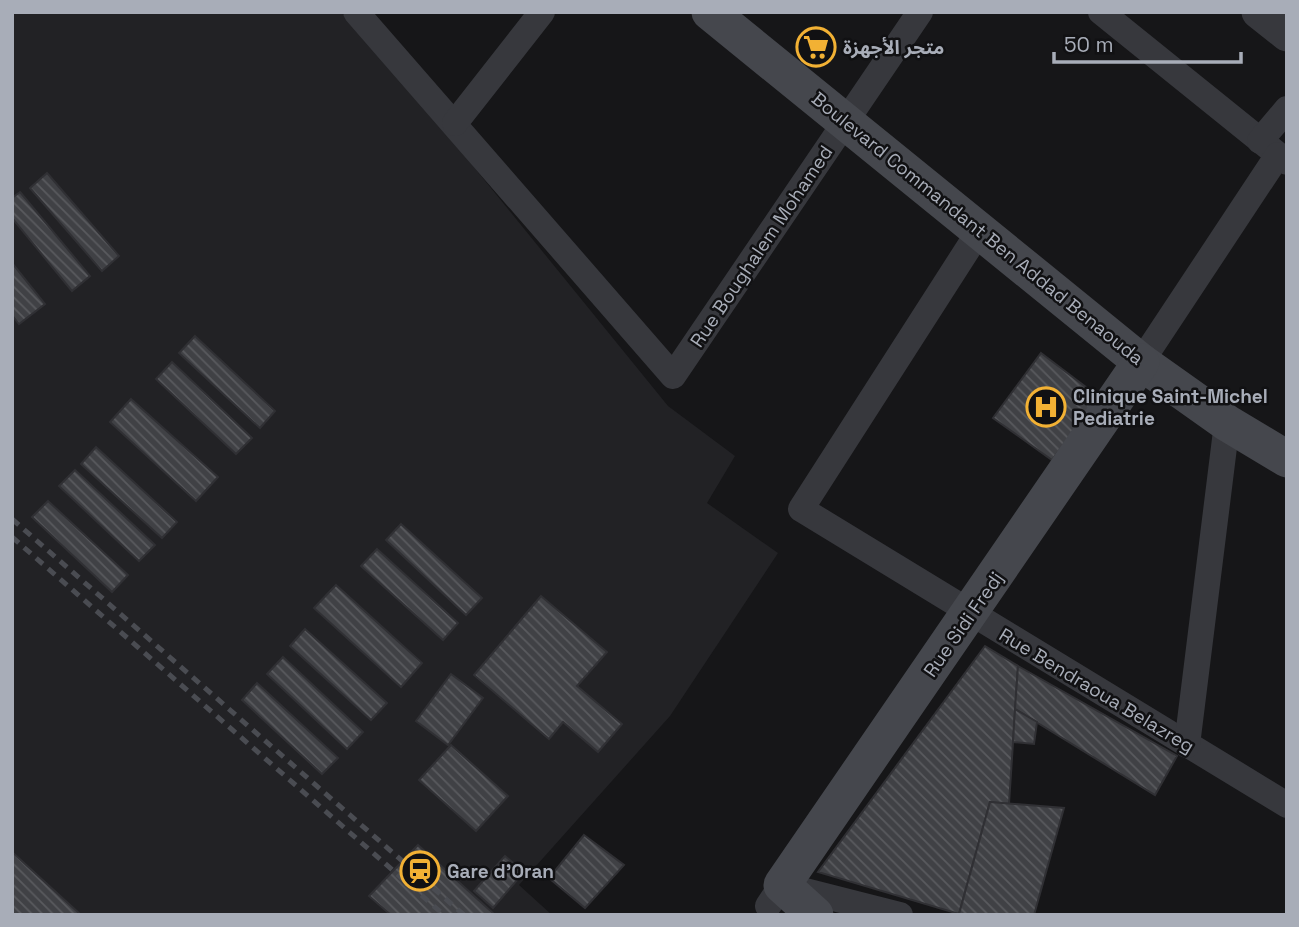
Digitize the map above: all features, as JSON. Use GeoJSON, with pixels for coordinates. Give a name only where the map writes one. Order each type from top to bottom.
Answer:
{"type":"FeatureCollection","features":[{"type":"Feature","properties":{"kind":"main road","name":"Boulevard Commandant Ben Addad Benaouda"},"geometry":{"type":"LineString","coordinates":[[710,12],[1141,362],[1227,423],[1287,459]]}},
{"type":"Feature","properties":{"kind":"main road","name":"Rue Sidi Fredj"},"geometry":{"type":"LineString","coordinates":[[768,905],[971,614],[1141,362]]}},
{"type":"Feature","properties":{"kind":"main road"},"geometry":{"type":"LineString","coordinates":[[768,905],[815,915]]}},
{"type":"Feature","properties":{"kind":"street"},"geometry":{"type":"LineString","coordinates":[[356,12],[455,123],[542,12]]}},
{"type":"Feature","properties":{"kind":"street","name":"Rue Boughalem Mohamed"},"geometry":{"type":"LineString","coordinates":[[455,123],[673,376],[920,12]]}},
{"type":"Feature","properties":{"kind":"street"},"geometry":{"type":"LineString","coordinates":[[1101,12],[1275,153]]}},
{"type":"Feature","properties":{"kind":"street"},"geometry":{"type":"LineString","coordinates":[[1258,12],[1287,35]]}},
{"type":"Feature","properties":{"kind":"street"},"geometry":{"type":"LineString","coordinates":[[1141,362],[1275,153],[1287,109]]}},
{"type":"Feature","properties":{"kind":"street","name":"Rue Bendraoua Belazreg"},"geometry":{"type":"LineString","coordinates":[[980,230],[801,509],[1287,805]]}},
{"type":"Feature","properties":{"kind":"street"},"geometry":{"type":"LineString","coordinates":[[1187,745],[1227,423]]}},
{"type":"Feature","properties":{"kind":"street"},"geometry":{"type":"LineString","coordinates":[[768,905],[900,915]]}},
{"type":"Feature","properties":{"kind":"shaded area","name":"Gare d'Oran"},"geometry":{"type":"Polygon","coordinates":[[[12,12],[341,12],[413,92],[668,406],[735,456],[707,503],[778,553],[670,716],[519,885],[552,915],[12,915],[12,12]]]}},
{"type":"Feature","properties":{"kind":"building"},"geometry":{"type":"Polygon","coordinates":[[[47,173],[119,256],[102,271],[30,188],[47,173]]]}},
{"type":"Feature","properties":{"kind":"building"},"geometry":{"type":"Polygon","coordinates":[[[20,192],[90,276],[72,291],[12,218],[12,198],[20,192]]]}},
{"type":"Feature","properties":{"kind":"building"},"geometry":{"type":"Polygon","coordinates":[[[12,263],[45,304],[19,324],[12,315],[12,263]]]}},
{"type":"Feature","properties":{"kind":"building"},"geometry":{"type":"Polygon","coordinates":[[[195,336],[275,411],[260,428],[179,353],[195,336]]]}},
{"type":"Feature","properties":{"kind":"building"},"geometry":{"type":"Polygon","coordinates":[[[1041,353],[1099,397],[1052,460],[993,418],[1041,353]]]}},
{"type":"Feature","properties":{"kind":"building"},"geometry":{"type":"Polygon","coordinates":[[[172,362],[252,438],[236,454],[156,379],[172,362]]]}},
{"type":"Feature","properties":{"kind":"building"},"geometry":{"type":"Polygon","coordinates":[[[131,399],[218,477],[196,501],[110,422],[131,399]]]}},
{"type":"Feature","properties":{"kind":"building"},"geometry":{"type":"Polygon","coordinates":[[[96,447],[177,522],[162,538],[81,464],[96,447]]]}},
{"type":"Feature","properties":{"kind":"building"},"geometry":{"type":"Polygon","coordinates":[[[75,470],[155,545],[139,561],[59,486],[75,470]]]}},
{"type":"Feature","properties":{"kind":"building"},"geometry":{"type":"Polygon","coordinates":[[[48,501],[128,575],[112,592],[32,517],[48,501]]]}},
{"type":"Feature","properties":{"kind":"building"},"geometry":{"type":"Polygon","coordinates":[[[401,524],[482,598],[466,615],[386,540],[401,524]]]}},
{"type":"Feature","properties":{"kind":"building"},"geometry":{"type":"Polygon","coordinates":[[[377,549],[458,623],[443,640],[361,566],[377,549]]]}},
{"type":"Feature","properties":{"kind":"building"},"geometry":{"type":"Polygon","coordinates":[[[336,585],[422,663],[401,687],[314,608],[336,585]]]}},
{"type":"Feature","properties":{"kind":"building"},"geometry":{"type":"Polygon","coordinates":[[[541,596],[607,652],[577,686],[622,724],[598,752],[563,722],[549,739],[474,675],[541,596]]]}},
{"type":"Feature","properties":{"kind":"building"},"geometry":{"type":"Polygon","coordinates":[[[305,629],[387,703],[371,720],[290,646],[305,629]]]}},
{"type":"Feature","properties":{"kind":"building"},"geometry":{"type":"Polygon","coordinates":[[[985,646],[1018,666],[1009,804],[990,802],[959,914],[818,872],[985,646]]]}},
{"type":"Feature","properties":{"kind":"building"},"geometry":{"type":"Polygon","coordinates":[[[283,657],[363,732],[347,749],[267,674],[283,657]]]}},
{"type":"Feature","properties":{"kind":"building"},"geometry":{"type":"Polygon","coordinates":[[[1018,666],[1177,756],[1155,795],[1015,709],[1018,666]]]}},
{"type":"Feature","properties":{"kind":"building"},"geometry":{"type":"Polygon","coordinates":[[[451,674],[483,698],[448,745],[416,721],[451,674]]]}},
{"type":"Feature","properties":{"kind":"building"},"geometry":{"type":"Polygon","coordinates":[[[257,683],[338,758],[322,774],[242,700],[257,683]]]}},
{"type":"Feature","properties":{"kind":"building"},"geometry":{"type":"Polygon","coordinates":[[[1015,709],[1037,722],[1034,744],[1013,742],[1015,709]]]}},
{"type":"Feature","properties":{"kind":"building"},"geometry":{"type":"Polygon","coordinates":[[[451,745],[508,796],[476,831],[419,780],[451,745]]]}},
{"type":"Feature","properties":{"kind":"building"},"geometry":{"type":"Polygon","coordinates":[[[990,802],[1064,808],[1034,915],[959,914],[990,802]]]}},
{"type":"Feature","properties":{"kind":"building"},"geometry":{"type":"Polygon","coordinates":[[[584,835],[624,865],[585,908],[549,878],[584,835]]]}},
{"type":"Feature","properties":{"kind":"building","name":"Gare d'Oran"},"geometry":{"type":"Polygon","coordinates":[[[418,845],[495,915],[391,915],[369,896],[418,845]]]}},
{"type":"Feature","properties":{"kind":"building"},"geometry":{"type":"Polygon","coordinates":[[[12,852],[81,915],[12,915],[12,852]]]}},
{"type":"Feature","properties":{"kind":"building"},"geometry":{"type":"Polygon","coordinates":[[[505,856],[524,872],[493,908],[474,891],[505,856]]]}},
{"type":"Feature","properties":{"kind":"railway"},"geometry":{"type":"LineString","coordinates":[[12,519],[464,915]]}},
{"type":"Feature","properties":{"kind":"railway"},"geometry":{"type":"LineString","coordinates":[[12,537],[444,915]]}},
{"type":"Feature","properties":{"kind":"place","name":"متجر الأجهزة"},"geometry":{"type":"Point","coordinates":[816,47]}},
{"type":"Feature","properties":{"kind":"place","name":"Clinique Saint-Michel Pediatrie"},"geometry":{"type":"Point","coordinates":[1046,407]}},
{"type":"Feature","properties":{"kind":"place","name":"Gare d'Oran"},"geometry":{"type":"Point","coordinates":[420,871]}}]}
